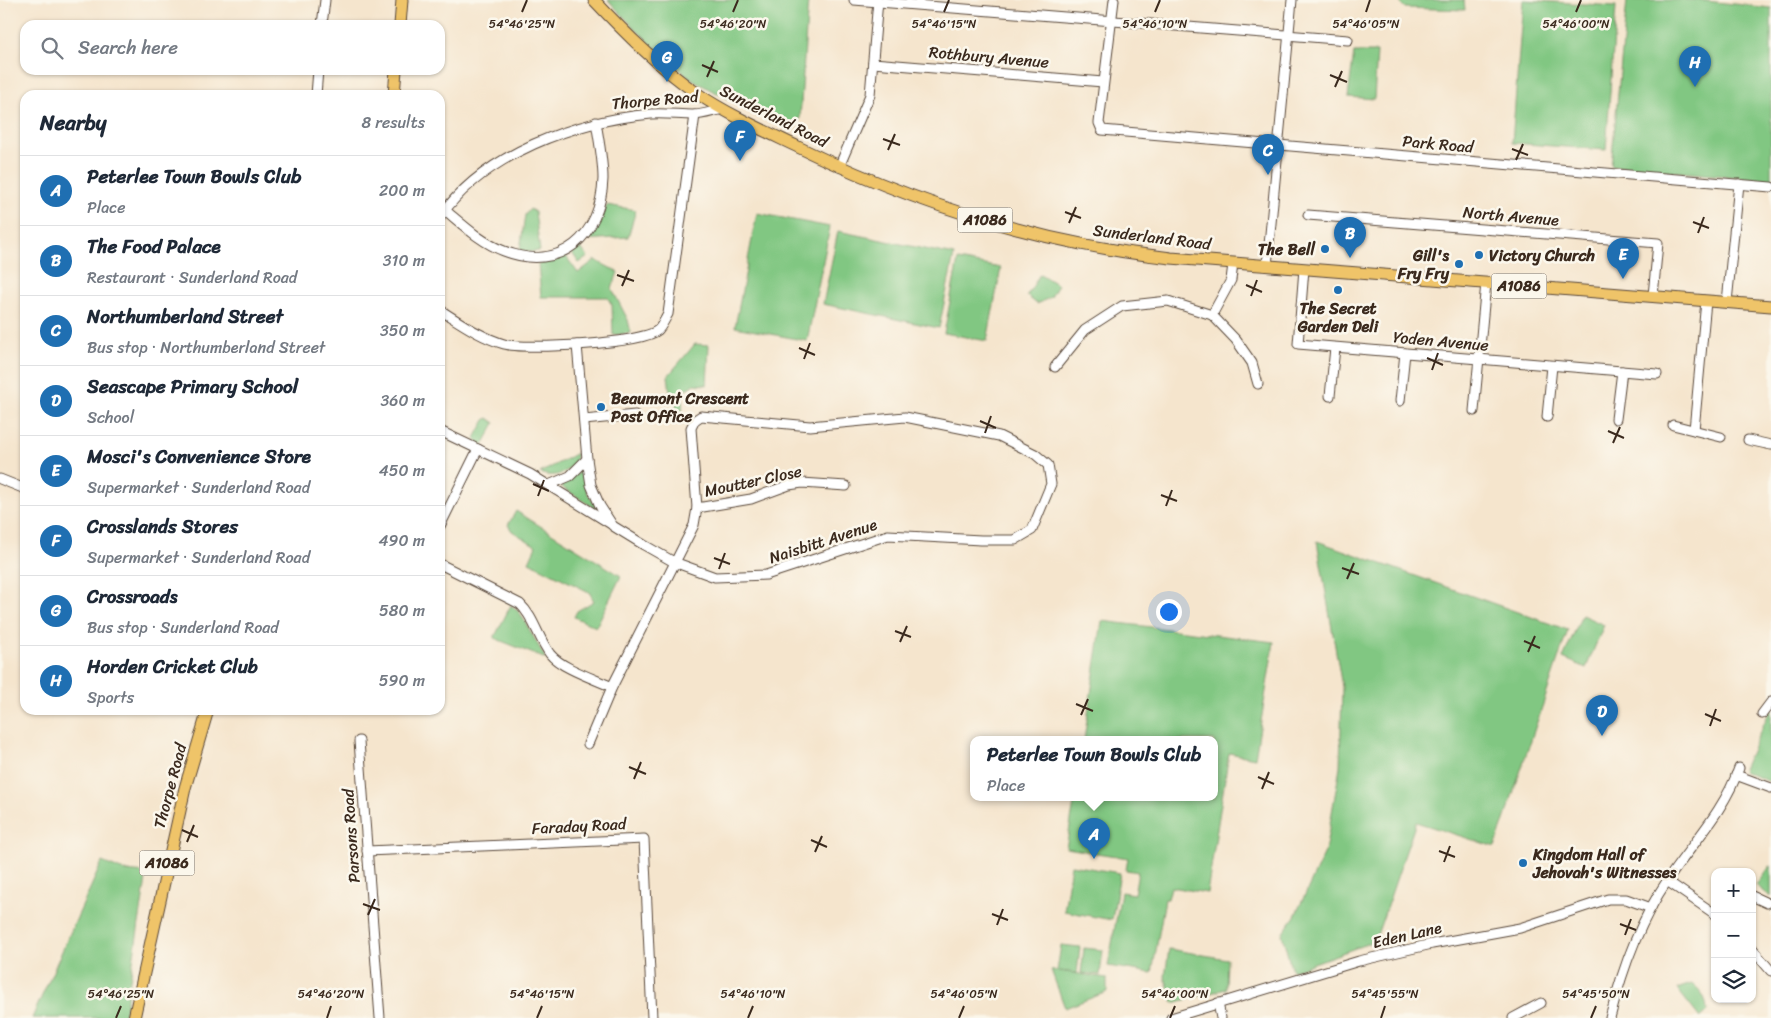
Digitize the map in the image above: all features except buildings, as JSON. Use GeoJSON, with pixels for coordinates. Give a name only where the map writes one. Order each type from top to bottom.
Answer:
{"type":"FeatureCollection","features":[{"type":"Feature","properties":{"kind":"main road"},"geometry":{"type":"LineString","coordinates":[[400,20],[402,0]]}},
{"type":"Feature","properties":{"kind":"main road","name":"Sunderland Road"},"geometry":{"type":"LineString","coordinates":[[594,0],[655,60],[698,94],[723,108],[839,167],[941,208],[1052,238],[1104,250],[1233,264],[1771,306]]}},
{"type":"Feature","properties":{"kind":"main road"},"geometry":{"type":"LineString","coordinates":[[394,90],[396,75]]}},
{"type":"Feature","properties":{"kind":"main road","name":"Thorpe Road"},"geometry":{"type":"LineString","coordinates":[[134,1018],[185,788],[207,715]]}},
{"type":"Feature","properties":{"kind":"street"},"geometry":{"type":"LineString","coordinates":[[323,20],[325,0]]}},
{"type":"Feature","properties":{"kind":"street"},"geometry":{"type":"LineString","coordinates":[[854,0],[1348,40]]}},
{"type":"Feature","properties":{"kind":"street"},"geometry":{"type":"LineString","coordinates":[[1103,82],[1114,0]]}},
{"type":"Feature","properties":{"kind":"street"},"geometry":{"type":"LineString","coordinates":[[1267,266],[1292,0]]}},
{"type":"Feature","properties":{"kind":"street"},"geometry":{"type":"LineString","coordinates":[[839,167],[870,95],[878,1]]}},
{"type":"Feature","properties":{"kind":"street","name":"Rothbury Avenue"},"geometry":{"type":"LineString","coordinates":[[873,63],[1103,82]]}},
{"type":"Feature","properties":{"kind":"street"},"geometry":{"type":"LineString","coordinates":[[316,90],[318,75]]}},
{"type":"Feature","properties":{"kind":"street","name":"Park Road"},"geometry":{"type":"LineString","coordinates":[[1103,82],[1099,123],[1102,130],[1771,187]]}},
{"type":"Feature","properties":{"kind":"street","name":"Thorpe Road"},"geometry":{"type":"LineString","coordinates":[[445,212],[474,182],[506,158],[556,135],[596,122],[652,114],[695,115],[723,108]]}},
{"type":"Feature","properties":{"kind":"street"},"geometry":{"type":"LineString","coordinates":[[445,313],[481,336],[506,345],[577,345],[638,339],[657,331],[668,314],[695,115]]}},
{"type":"Feature","properties":{"kind":"street"},"geometry":{"type":"LineString","coordinates":[[445,215],[503,251],[527,258],[549,257],[570,249],[590,230],[599,207],[603,179],[596,122]]}},
{"type":"Feature","properties":{"kind":"street"},"geometry":{"type":"LineString","coordinates":[[1727,302],[1738,184]]}},
{"type":"Feature","properties":{"kind":"street","name":"North Avenue"},"geometry":{"type":"LineString","coordinates":[[1308,215],[1658,243],[1653,296]]}},
{"type":"Feature","properties":{"kind":"street"},"geometry":{"type":"LineString","coordinates":[[1212,315],[1231,280],[1233,264]]}},
{"type":"Feature","properties":{"kind":"street","name":"Yoden Avenue"},"geometry":{"type":"LineString","coordinates":[[1304,269],[1298,344],[1657,374]]}},
{"type":"Feature","properties":{"kind":"street"},"geometry":{"type":"LineString","coordinates":[[1474,411],[1486,283]]}},
{"type":"Feature","properties":{"kind":"street"},"geometry":{"type":"LineString","coordinates":[[1055,367],[1085,330],[1122,306],[1168,301],[1212,315],[1236,340],[1252,363],[1258,384]]}},
{"type":"Feature","properties":{"kind":"street"},"geometry":{"type":"LineString","coordinates":[[1694,430],[1706,301]]}},
{"type":"Feature","properties":{"kind":"street"},"geometry":{"type":"LineString","coordinates":[[577,345],[591,485],[600,506],[613,526]]}},
{"type":"Feature","properties":{"kind":"street"},"geometry":{"type":"LineString","coordinates":[[1330,396],[1335,348]]}},
{"type":"Feature","properties":{"kind":"street"},"geometry":{"type":"LineString","coordinates":[[1400,401],[1405,353]]}},
{"type":"Feature","properties":{"kind":"street"},"geometry":{"type":"LineString","coordinates":[[1547,417],[1552,366]]}},
{"type":"Feature","properties":{"kind":"street"},"geometry":{"type":"LineString","coordinates":[[1616,419],[1622,371]]}},
{"type":"Feature","properties":{"kind":"street"},"geometry":{"type":"LineString","coordinates":[[584,420],[635,415]]}},
{"type":"Feature","properties":{"kind":"street","name":"Naisbitt Avenue"},"geometry":{"type":"LineString","coordinates":[[445,433],[549,485],[674,562],[714,577],[766,575],[888,535],[1015,540],[1032,530],[1051,484],[1048,465],[1035,454],[999,436],[905,417],[810,426],[701,416],[695,420],[691,428],[697,508]]}},
{"type":"Feature","properties":{"kind":"street"},"geometry":{"type":"LineString","coordinates":[[1673,425],[1721,436]]}},
{"type":"Feature","properties":{"kind":"street"},"geometry":{"type":"LineString","coordinates":[[1748,440],[1771,445]]}},
{"type":"Feature","properties":{"kind":"street"},"geometry":{"type":"LineString","coordinates":[[445,516],[478,449]]}},
{"type":"Feature","properties":{"kind":"street"},"geometry":{"type":"LineString","coordinates":[[549,485],[570,476],[587,460]]}},
{"type":"Feature","properties":{"kind":"street"},"geometry":{"type":"LineString","coordinates":[[0,479],[20,487]]}},
{"type":"Feature","properties":{"kind":"street","name":"Moutter Close"},"geometry":{"type":"LineString","coordinates":[[697,508],[751,500],[789,485],[802,483],[846,486]]}},
{"type":"Feature","properties":{"kind":"street"},"geometry":{"type":"LineString","coordinates":[[588,744],[612,687],[694,525],[697,508]]}},
{"type":"Feature","properties":{"kind":"street"},"geometry":{"type":"LineString","coordinates":[[445,566],[520,604],[527,610],[550,653],[558,661],[612,687]]}},
{"type":"Feature","properties":{"kind":"street"},"geometry":{"type":"LineString","coordinates":[[1762,714],[1771,702]]}},
{"type":"Feature","properties":{"kind":"street","name":"Parsons Road"},"geometry":{"type":"LineString","coordinates":[[359,740],[380,1018]]}},
{"type":"Feature","properties":{"kind":"street"},"geometry":{"type":"LineString","coordinates":[[1610,1018],[1627,959],[1651,908],[1666,881],[1717,810],[1738,771],[1771,788]]}},
{"type":"Feature","properties":{"kind":"street","name":"Faraday Road"},"geometry":{"type":"LineString","coordinates":[[367,851],[644,839],[652,1018]]}},
{"type":"Feature","properties":{"kind":"street"},"geometry":{"type":"LineString","coordinates":[[1666,881],[1714,913]]}},
{"type":"Feature","properties":{"kind":"street"},"geometry":{"type":"LineString","coordinates":[[1756,898],[1767,903]]}},
{"type":"Feature","properties":{"kind":"street","name":"Eden Lane"},"geometry":{"type":"LineString","coordinates":[[1171,1018],[1359,962],[1423,946],[1520,928],[1608,899],[1626,899],[1651,908]]}},
{"type":"Feature","properties":{"kind":"street"},"geometry":{"type":"LineString","coordinates":[[1756,953],[1771,970]]}},
{"type":"Feature","properties":{"kind":"street"},"geometry":{"type":"LineString","coordinates":[[1218,1003],[1221,1018]]}},
{"type":"Feature","properties":{"kind":"street"},"geometry":{"type":"LineString","coordinates":[[1513,1018],[1541,1003]]}},
{"type":"Feature","properties":{"kind":"green space"},"geometry":{"type":"Polygon","coordinates":[[[608,0],[808,0],[800,118],[795,127],[724,96],[685,74],[655,48],[608,0]]]}},
{"type":"Feature","properties":{"kind":"green space"},"geometry":{"type":"Polygon","coordinates":[[[1401,0],[1464,0],[1465,10],[1405,8],[1401,4],[1401,0]]]}},
{"type":"Feature","properties":{"kind":"green space"},"geometry":{"type":"Polygon","coordinates":[[[1523,0],[1616,6],[1606,150],[1512,143],[1523,0]]]}},
{"type":"Feature","properties":{"kind":"green space"},"geometry":{"type":"Polygon","coordinates":[[[1627,0],[1697,0],[1771,8],[1771,180],[1611,166],[1627,0]]]}},
{"type":"Feature","properties":{"kind":"green space"},"geometry":{"type":"Polygon","coordinates":[[[1354,52],[1377,52],[1374,99],[1348,97],[1354,52]]]}},
{"type":"Feature","properties":{"kind":"green space"},"geometry":{"type":"Polygon","coordinates":[[[607,205],[636,210],[628,237],[587,240],[599,222],[607,205]]]}},
{"type":"Feature","properties":{"kind":"green space"},"geometry":{"type":"Polygon","coordinates":[[[530,209],[535,212],[540,251],[520,250],[525,215],[530,209]]]}},
{"type":"Feature","properties":{"kind":"green space"},"geometry":{"type":"Polygon","coordinates":[[[757,213],[830,227],[807,341],[735,327],[757,213]]]}},
{"type":"Feature","properties":{"kind":"green space"},"geometry":{"type":"Polygon","coordinates":[[[838,231],[954,255],[939,328],[823,304],[838,231]]]}},
{"type":"Feature","properties":{"kind":"green space"},"geometry":{"type":"Polygon","coordinates":[[[580,247],[588,257],[579,263],[572,253],[580,247]]]}},
{"type":"Feature","properties":{"kind":"green space"},"geometry":{"type":"Polygon","coordinates":[[[565,255],[578,273],[595,260],[618,272],[612,289],[628,320],[631,333],[613,335],[612,305],[607,297],[541,297],[538,264],[565,255]]]}},
{"type":"Feature","properties":{"kind":"green space"},"geometry":{"type":"Polygon","coordinates":[[[958,260],[1001,268],[987,341],[944,333],[958,260]]]}},
{"type":"Feature","properties":{"kind":"green space"},"geometry":{"type":"Polygon","coordinates":[[[1040,274],[1058,285],[1051,297],[1037,304],[1027,296],[1040,274]]]}},
{"type":"Feature","properties":{"kind":"green space"},"geometry":{"type":"Polygon","coordinates":[[[695,344],[709,345],[707,385],[694,384],[682,392],[683,424],[678,424],[675,397],[670,392],[668,376],[695,344]]]}},
{"type":"Feature","properties":{"kind":"green space"},"geometry":{"type":"Polygon","coordinates":[[[488,418],[495,423],[483,445],[479,445],[475,438],[488,418]]]}},
{"type":"Feature","properties":{"kind":"green space"},"geometry":{"type":"Polygon","coordinates":[[[577,453],[572,465],[564,472],[553,475],[540,473],[577,453]]]}},
{"type":"Feature","properties":{"kind":"green space"},"geometry":{"type":"Polygon","coordinates":[[[582,470],[587,492],[599,511],[560,486],[582,470]]]}},
{"type":"Feature","properties":{"kind":"green space"},"geometry":{"type":"Polygon","coordinates":[[[516,511],[621,576],[596,627],[574,617],[577,611],[594,601],[589,592],[529,562],[536,546],[512,531],[508,525],[516,511]]]}},
{"type":"Feature","properties":{"kind":"green space"},"geometry":{"type":"Polygon","coordinates":[[[1317,541],[1568,630],[1495,847],[1416,822],[1375,941],[1292,971],[1282,934],[1295,916],[1325,852],[1340,767],[1342,687],[1317,541]]]}},
{"type":"Feature","properties":{"kind":"green space"},"geometry":{"type":"Polygon","coordinates":[[[511,605],[520,613],[546,659],[494,638],[511,605]]]}},
{"type":"Feature","properties":{"kind":"green space"},"geometry":{"type":"Polygon","coordinates":[[[1582,615],[1604,625],[1586,668],[1563,658],[1582,615]]]}},
{"type":"Feature","properties":{"kind":"green space"},"geometry":{"type":"Polygon","coordinates":[[[1102,621],[1274,642],[1255,758],[1229,753],[1207,893],[1171,887],[1168,899],[1165,899],[1152,973],[1108,966],[1121,892],[1134,894],[1138,872],[1126,870],[1128,858],[1066,848],[1074,801],[1218,801],[1218,736],[1085,736],[1102,621]]]}},
{"type":"Feature","properties":{"kind":"green space"},"geometry":{"type":"Polygon","coordinates":[[[1771,708],[1771,782],[1742,771],[1771,708]]]}},
{"type":"Feature","properties":{"kind":"green space"},"geometry":{"type":"Polygon","coordinates":[[[102,862],[124,871],[147,873],[124,1018],[32,1018],[102,862]]]}},
{"type":"Feature","properties":{"kind":"green space"},"geometry":{"type":"Polygon","coordinates":[[[1071,865],[1120,873],[1112,920],[1064,911],[1071,865]]]}},
{"type":"Feature","properties":{"kind":"green space"},"geometry":{"type":"Polygon","coordinates":[[[1771,865],[1771,897],[1756,885],[1771,865]]]}},
{"type":"Feature","properties":{"kind":"green space"},"geometry":{"type":"Polygon","coordinates":[[[1061,945],[1080,947],[1077,973],[1059,971],[1107,978],[1107,992],[1065,1008],[1051,970],[1057,971],[1061,945]]]}},
{"type":"Feature","properties":{"kind":"green space"},"geometry":{"type":"Polygon","coordinates":[[[1084,948],[1103,950],[1100,975],[1081,973],[1084,948]]]}},
{"type":"Feature","properties":{"kind":"green space"},"geometry":{"type":"Polygon","coordinates":[[[1169,949],[1227,959],[1226,989],[1173,1003],[1165,977],[1169,949]]]}},
{"type":"Feature","properties":{"kind":"green space"},"geometry":{"type":"Polygon","coordinates":[[[1691,984],[1701,992],[1706,1003],[1707,1012],[1700,1018],[1677,989],[1691,984]]]}},
{"type":"Feature","properties":{"kind":"place","name":"Crossroads"},"geometry":{"type":"Point","coordinates":[667,82]}},
{"type":"Feature","properties":{"kind":"place","name":"Horden Cricket Club"},"geometry":{"type":"Point","coordinates":[1695,87]}},
{"type":"Feature","properties":{"kind":"place","name":"Crosslands Stores"},"geometry":{"type":"Point","coordinates":[740,161]}},
{"type":"Feature","properties":{"kind":"place","name":"Northumberland Street"},"geometry":{"type":"Point","coordinates":[1268,175]}},
{"type":"Feature","properties":{"kind":"place","name":"The Bell"},"geometry":{"type":"Point","coordinates":[1325,249]}},
{"type":"Feature","properties":{"kind":"place","name":"Victory Church"},"geometry":{"type":"Point","coordinates":[1479,255]}},
{"type":"Feature","properties":{"kind":"place","name":"The Food Palace"},"geometry":{"type":"Point","coordinates":[1350,258]}},
{"type":"Feature","properties":{"kind":"place","name":"Gill's Fry Fry"},"geometry":{"type":"Point","coordinates":[1459,264]}},
{"type":"Feature","properties":{"kind":"place","name":"Mosci's Convenience Store"},"geometry":{"type":"Point","coordinates":[1623,279]}},
{"type":"Feature","properties":{"kind":"place","name":"The Secret Garden Deli"},"geometry":{"type":"Point","coordinates":[1338,290]}},
{"type":"Feature","properties":{"kind":"place","name":"Beaumont Crescent Post Office"},"geometry":{"type":"Point","coordinates":[601,407]}},
{"type":"Feature","properties":{"kind":"place","name":"Seascape Primary School"},"geometry":{"type":"Point","coordinates":[1602,736]}},
{"type":"Feature","properties":{"kind":"place","name":"Peterlee Town Bowls Club"},"geometry":{"type":"Point","coordinates":[1094,859]}},
{"type":"Feature","properties":{"kind":"place","name":"Kingdom Hall of Jehovah's Witnesses"},"geometry":{"type":"Point","coordinates":[1523,863]}}]}
